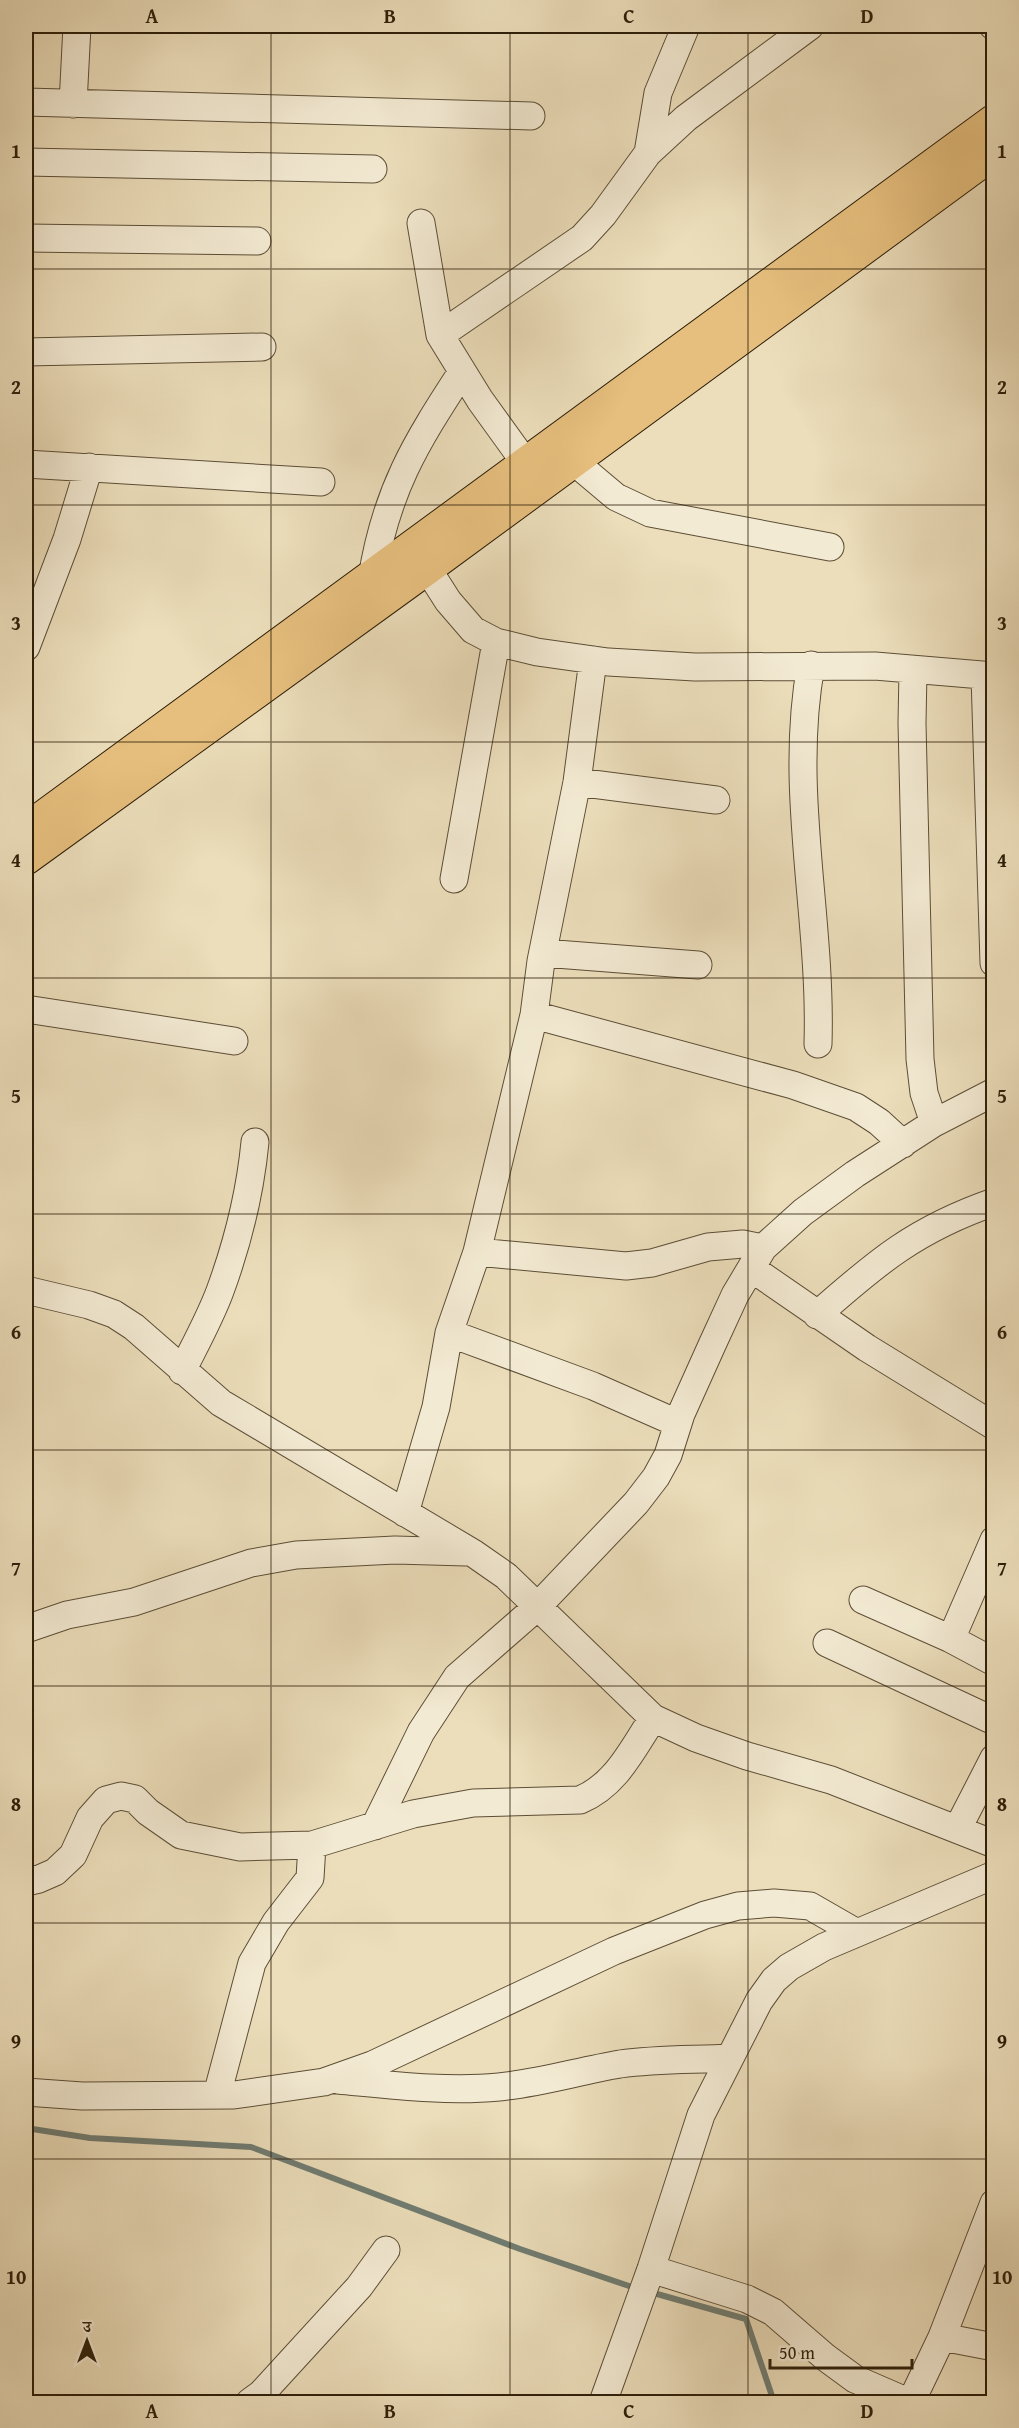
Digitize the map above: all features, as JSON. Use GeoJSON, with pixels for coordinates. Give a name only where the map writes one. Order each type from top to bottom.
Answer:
{"type":"FeatureCollection","features":[{"type":"Feature","properties":{"kind":"main road"},"geometry":{"type":"LineString","coordinates":[[26,858],[427,568],[534,474],[572,460],[732,327],[993,121]]}},
{"type":"Feature","properties":{"kind":"main road"},"geometry":{"type":"LineString","coordinates":[[26,830],[372,578],[534,474],[732,327],[993,152]]}},
{"type":"Feature","properties":{"kind":"street"},"geometry":{"type":"LineString","coordinates":[[73,104],[77,26]]}},
{"type":"Feature","properties":{"kind":"street"},"geometry":{"type":"LineString","coordinates":[[648,153],[658,93],[686,26]]}},
{"type":"Feature","properties":{"kind":"street"},"geometry":{"type":"LineString","coordinates":[[440,335],[582,238],[603,215],[648,153],[686,118],[810,26]]}},
{"type":"Feature","properties":{"kind":"street"},"geometry":{"type":"LineString","coordinates":[[26,102],[531,116]]}},
{"type":"Feature","properties":{"kind":"street"},"geometry":{"type":"LineString","coordinates":[[26,162],[373,169]]}},
{"type":"Feature","properties":{"kind":"street"},"geometry":{"type":"LineString","coordinates":[[421,223],[440,335],[462,372],[534,474]]}},
{"type":"Feature","properties":{"kind":"street"},"geometry":{"type":"LineString","coordinates":[[26,238],[257,241]]}},
{"type":"Feature","properties":{"kind":"street"},"geometry":{"type":"LineString","coordinates":[[26,352],[262,347]]}},
{"type":"Feature","properties":{"kind":"street"},"geometry":{"type":"LineString","coordinates":[[372,578],[381,529],[396,483],[420,437],[462,372]]}},
{"type":"Feature","properties":{"kind":"street"},"geometry":{"type":"LineString","coordinates":[[572,460],[616,497],[650,513],[830,547]]}},
{"type":"Feature","properties":{"kind":"street"},"geometry":{"type":"LineString","coordinates":[[26,464],[321,482]]}},
{"type":"Feature","properties":{"kind":"street"},"geometry":{"type":"LineString","coordinates":[[26,646],[67,540],[89,467]]}},
{"type":"Feature","properties":{"kind":"street"},"geometry":{"type":"LineString","coordinates":[[427,568],[448,602],[473,630],[496,642],[593,660],[695,667],[875,666],[989,676],[993,963]]}},
{"type":"Feature","properties":{"kind":"street"},"geometry":{"type":"LineString","coordinates":[[454,879],[496,642]]}},
{"type":"Feature","properties":{"kind":"street"},"geometry":{"type":"LineString","coordinates":[[405,1514],[436,1407],[449,1333],[477,1252],[534,1015],[543,953],[577,782],[593,660]]}},
{"type":"Feature","properties":{"kind":"street"},"geometry":{"type":"LineString","coordinates":[[811,665],[803,709],[803,782],[808,876],[819,979],[818,1044]]}},
{"type":"Feature","properties":{"kind":"street"},"geometry":{"type":"LineString","coordinates":[[913,671],[912,723],[920,1059],[924,1093],[934,1123]]}},
{"type":"Feature","properties":{"kind":"street"},"geometry":{"type":"LineString","coordinates":[[577,782],[716,800]]}},
{"type":"Feature","properties":{"kind":"street"},"geometry":{"type":"LineString","coordinates":[[543,953],[698,965]]}},
{"type":"Feature","properties":{"kind":"street"},"geometry":{"type":"LineString","coordinates":[[26,1009],[234,1041]]}},
{"type":"Feature","properties":{"kind":"street"},"geometry":{"type":"LineString","coordinates":[[534,1015],[793,1084],[856,1107],[879,1122],[903,1144]]}},
{"type":"Feature","properties":{"kind":"street"},"geometry":{"type":"LineString","coordinates":[[375,1826],[421,1732],[457,1677],[537,1607],[636,1503],[656,1477],[668,1455],[677,1423],[712,1345],[757,1258],[830,1192],[934,1123],[987,1101]]}},
{"type":"Feature","properties":{"kind":"street"},"geometry":{"type":"LineString","coordinates":[[182,1371],[219,1293],[236,1243],[250,1187],[255,1142]]}},
{"type":"Feature","properties":{"kind":"street"},"geometry":{"type":"LineString","coordinates":[[817,1315],[873,1265],[914,1237],[961,1214],[993,1202]]}},
{"type":"Feature","properties":{"kind":"street"},"geometry":{"type":"LineString","coordinates":[[477,1252],[626,1266],[652,1263],[708,1247],[743,1244],[817,1315],[993,1426]]}},
{"type":"Feature","properties":{"kind":"street"},"geometry":{"type":"LineString","coordinates":[[26,1290],[89,1305],[114,1314],[134,1327],[221,1403],[473,1553],[506,1576],[652,1718],[696,1738],[747,1756],[831,1780],[958,1828],[993,1844]]}},
{"type":"Feature","properties":{"kind":"street"},"geometry":{"type":"LineString","coordinates":[[449,1333],[593,1386],[677,1423]]}},
{"type":"Feature","properties":{"kind":"street"},"geometry":{"type":"LineString","coordinates":[[951,1639],[993,1540]]}},
{"type":"Feature","properties":{"kind":"street"},"geometry":{"type":"LineString","coordinates":[[26,1629],[67,1615],[134,1602],[251,1563],[296,1555],[395,1550],[473,1553]]}},
{"type":"Feature","properties":{"kind":"street"},"geometry":{"type":"LineString","coordinates":[[863,1600],[951,1639],[993,1662]]}},
{"type":"Feature","properties":{"kind":"street"},"geometry":{"type":"LineString","coordinates":[[826,1643],[993,1721]]}},
{"type":"Feature","properties":{"kind":"street"},"geometry":{"type":"LineString","coordinates":[[26,1882],[55,1872],[73,1855],[90,1818],[106,1800],[121,1796],[135,1799],[148,1812],[181,1835],[240,1846],[312,1845],[413,1814],[473,1803],[580,1800],[595,1794],[610,1782],[652,1718]]}},
{"type":"Feature","properties":{"kind":"street"},"geometry":{"type":"LineString","coordinates":[[958,1828],[993,1758]]}},
{"type":"Feature","properties":{"kind":"street"},"geometry":{"type":"LineString","coordinates":[[217,2095],[252,1963],[276,1922],[310,1878],[312,1845]]}},
{"type":"Feature","properties":{"kind":"street"},"geometry":{"type":"LineString","coordinates":[[603,2403],[700,2115],[759,2001],[774,1980],[789,1967],[824,1947],[993,1875]]}},
{"type":"Feature","properties":{"kind":"street"},"geometry":{"type":"LineString","coordinates":[[26,2092],[82,2096],[217,2095],[331,2079],[382,2060],[614,1951],[705,1915],[738,1906],[774,1904],[810,1906],[857,1933]]}},
{"type":"Feature","properties":{"kind":"street"},"geometry":{"type":"LineString","coordinates":[[331,2079],[413,2087],[496,2087],[543,2082],[617,2065],[669,2058],[730,2058]]}},
{"type":"Feature","properties":{"kind":"street"},"geometry":{"type":"LineString","coordinates":[[648,2275],[747,2299],[773,2312],[825,2357],[855,2379],[909,2403],[942,2337],[993,2203]]}},
{"type":"Feature","properties":{"kind":"street"},"geometry":{"type":"LineString","coordinates":[[250,2403],[261,2394],[359,2287],[386,2250]]}},
{"type":"Feature","properties":{"kind":"street"},"geometry":{"type":"LineString","coordinates":[[942,2337],[993,2347]]}},
{"type":"Feature","properties":{"kind":"waterway"},"geometry":{"type":"LineString","coordinates":[[26,2128],[90,2138],[251,2147],[520,2249],[638,2289]]}},
{"type":"Feature","properties":{"kind":"waterway"},"geometry":{"type":"LineString","coordinates":[[650,2292],[746,2319],[774,2402]]}}]}
